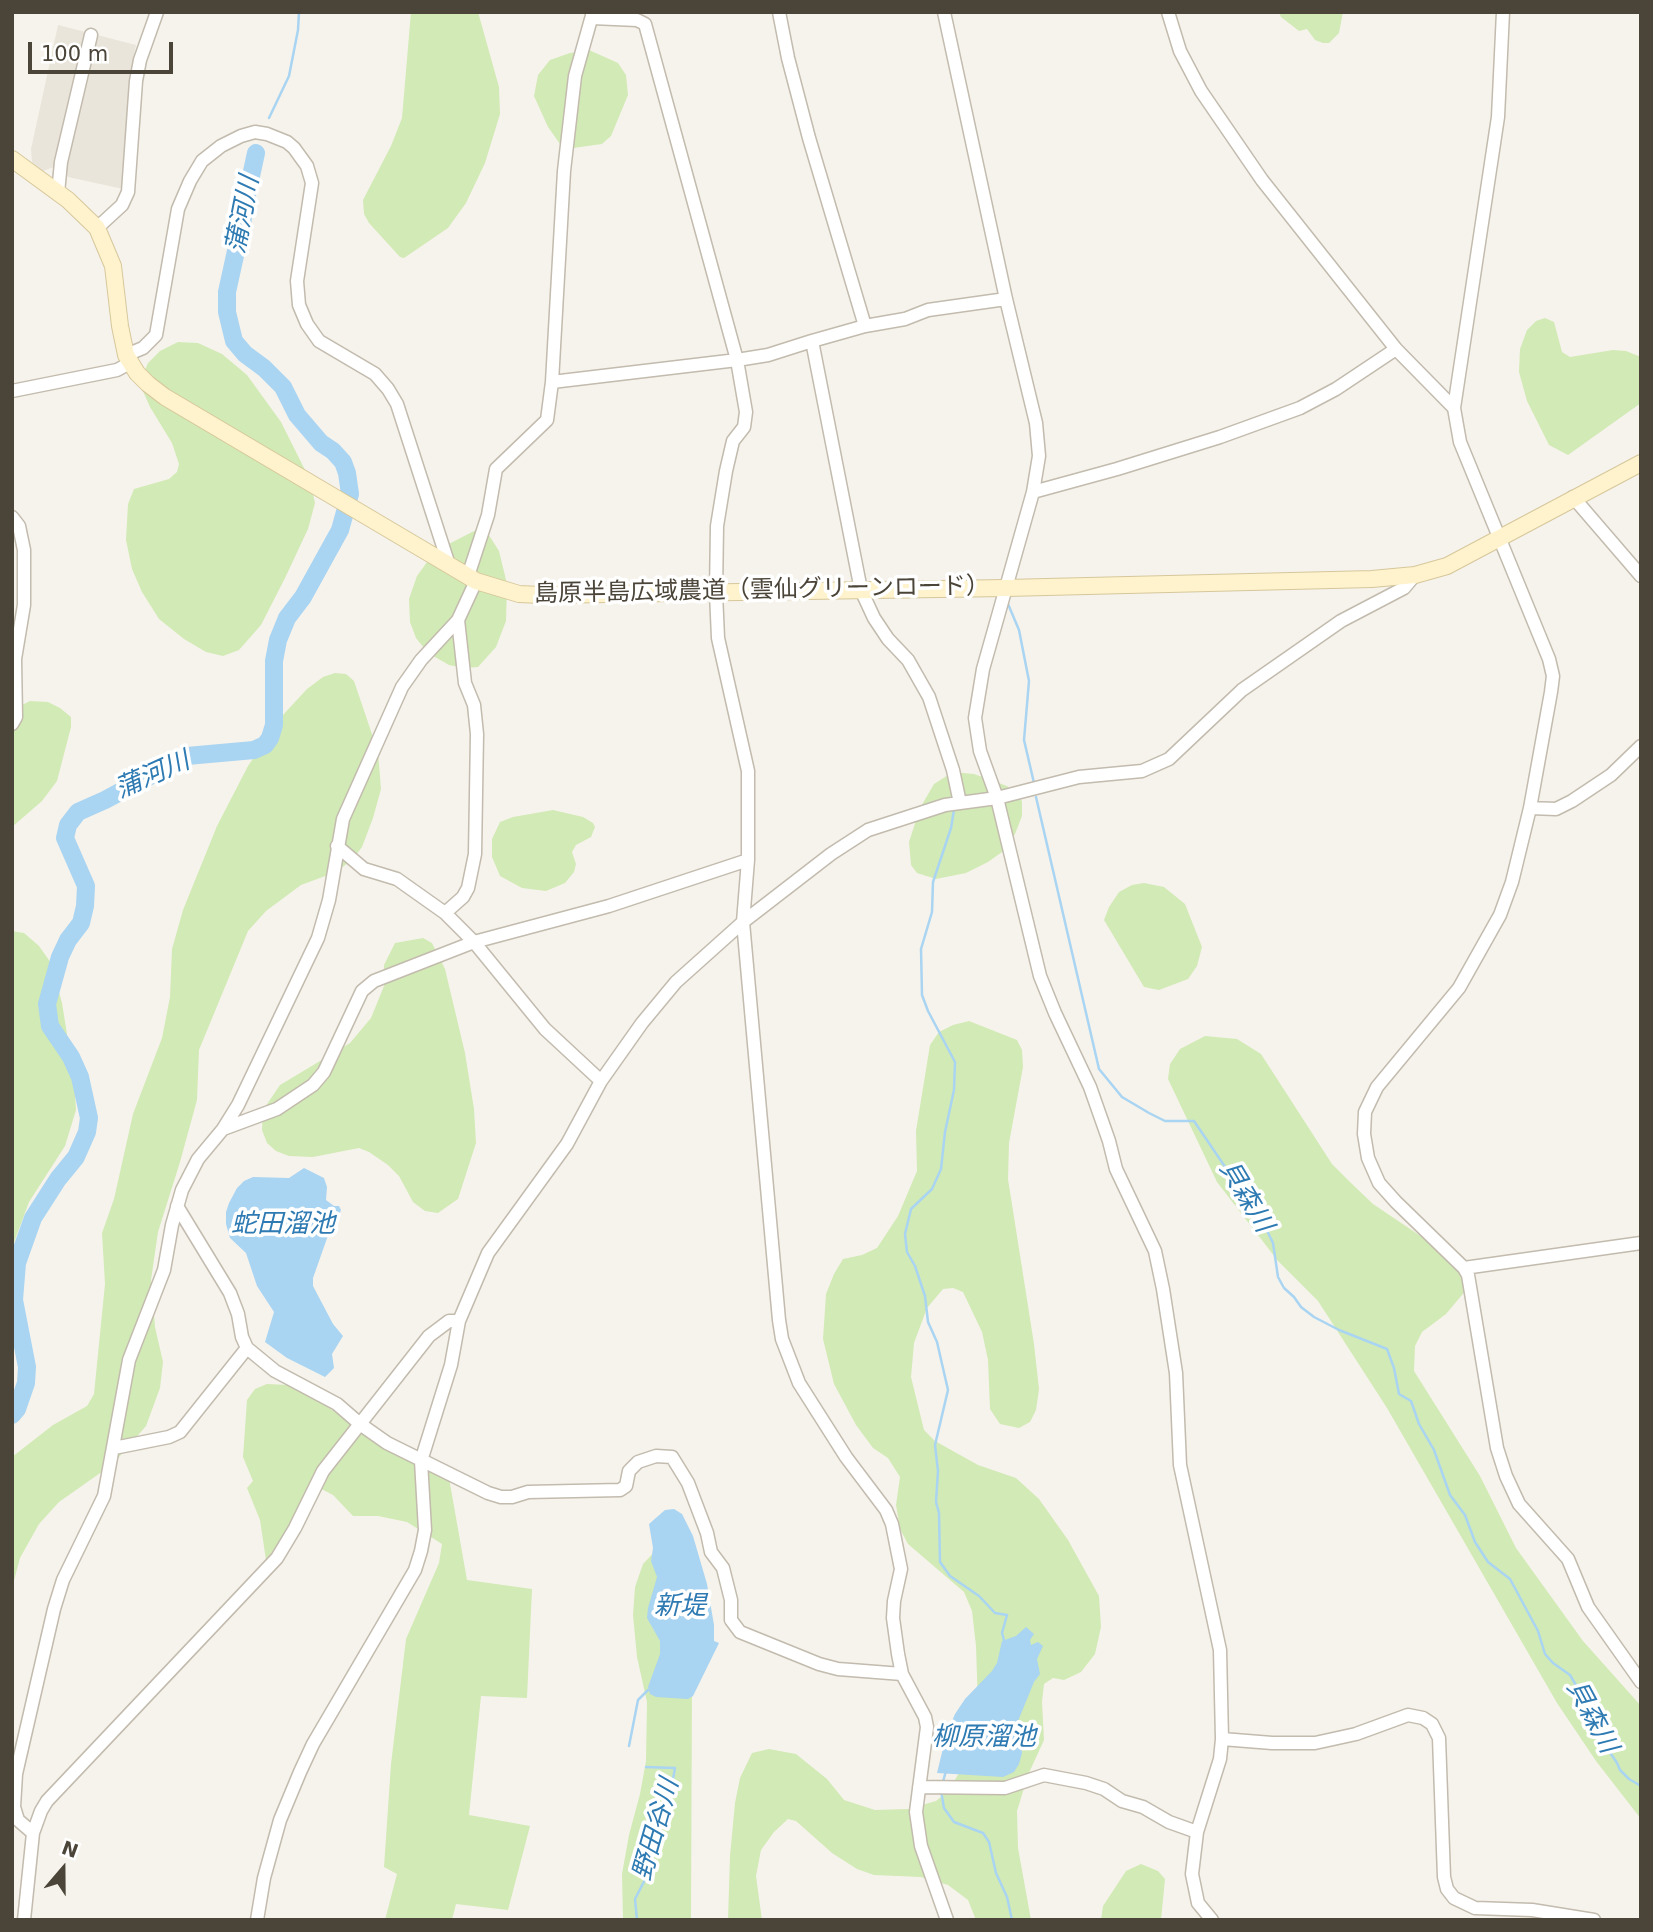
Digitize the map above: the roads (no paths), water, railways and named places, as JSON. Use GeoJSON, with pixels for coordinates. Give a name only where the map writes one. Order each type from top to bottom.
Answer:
{"type":"FeatureCollection","features":[{"type":"Feature","properties":{"kind":"street"},"geometry":{"type":"LineString","coordinates":[[97,228],[122,205],[128,192],[136,81],[140,60],[158,12]]}},
{"type":"Feature","properties":{"kind":"street"},"geometry":{"type":"LineString","coordinates":[[779,12],[805,125],[864,326]]}},
{"type":"Feature","properties":{"kind":"street"},"geometry":{"type":"LineString","coordinates":[[944,12],[1035,423],[1039,456],[1033,492],[983,669],[975,718],[980,751],[997,798],[1040,976],[1090,1087],[1109,1141],[1115,1169],[1156,1251],[1176,1373],[1180,1465],[1220,1650],[1222,1740],[1215,1778],[1197,1832],[1192,1874],[1193,1890],[1198,1902],[1212,1920]]}},
{"type":"Feature","properties":{"kind":"street"},"geometry":{"type":"LineString","coordinates":[[1168,12],[1180,51],[1201,91],[1262,180],[1396,349],[1454,408]]}},
{"type":"Feature","properties":{"kind":"street"},"geometry":{"type":"LineString","coordinates":[[1503,12],[1498,117],[1454,408],[1461,442],[1549,659],[1553,676],[1530,808],[1500,915],[1459,988],[1377,1087],[1366,1112],[1364,1134],[1368,1158],[1379,1182],[1396,1202],[1465,1268],[1471,1283],[1497,1448],[1506,1476],[1520,1504],[1568,1559],[1588,1607],[1641,1682]]}},
{"type":"Feature","properties":{"kind":"street"},"geometry":{"type":"LineString","coordinates":[[33,1833],[18,1820],[14,1807],[16,1774],[54,1609],[76,1549],[97,1514],[104,1496],[130,1360],[164,1270],[177,1206],[189,1173],[223,1129],[257,1068],[318,938],[329,900],[343,819],[402,687],[421,660],[458,620],[488,515],[496,469],[547,420],[552,382],[564,171],[575,76],[593,15],[637,20],[645,24],[737,360],[746,412],[744,427],[733,441],[717,526],[718,638],[748,771],[748,860],[743,922],[757,1101],[782,1339],[799,1383],[846,1457],[886,1510],[892,1524],[901,1569],[893,1618],[902,1674],[925,1717],[927,1727],[916,1812],[921,1846],[947,1920]]}},
{"type":"Feature","properties":{"kind":"street"},"geometry":{"type":"LineString","coordinates":[[58,193],[61,162],[91,35]]}},
{"type":"Feature","properties":{"kind":"street"},"geometry":{"type":"LineString","coordinates":[[12,391],[117,370],[156,335],[178,209],[190,181],[202,162],[221,146],[255,132],[267,134],[287,142],[294,148],[307,166],[312,183],[297,281],[299,305],[307,324],[319,341],[374,374],[397,404],[449,565]]}},
{"type":"Feature","properties":{"kind":"street"},"geometry":{"type":"LineString","coordinates":[[12,159],[58,193],[97,228],[113,266],[120,326],[128,359]]}},
{"type":"Feature","properties":{"kind":"street"},"geometry":{"type":"LineString","coordinates":[[552,382],[768,355],[864,326],[905,319],[928,310],[1006,299]]}},
{"type":"Feature","properties":{"kind":"street"},"geometry":{"type":"LineString","coordinates":[[812,341],[861,590],[874,618],[888,639],[908,660],[929,697],[953,770],[960,803]]}},
{"type":"Feature","properties":{"kind":"street"},"geometry":{"type":"LineString","coordinates":[[1033,492],[1220,437],[1300,408],[1336,389],[1396,349]]}},
{"type":"Feature","properties":{"kind":"street","name":"島原半島広域農道（雲仙グリーンロード）"},"geometry":{"type":"LineString","coordinates":[[128,359],[148,384],[165,397],[449,565],[472,578],[509,591],[541,596],[1006,588],[1372,579],[1415,575],[1447,566],[1641,463]]}},
{"type":"Feature","properties":{"kind":"street"},"geometry":{"type":"LineString","coordinates":[[1573,497],[1641,576]]}},
{"type":"Feature","properties":{"kind":"street"},"geometry":{"type":"LineString","coordinates":[[12,517],[19,526],[24,550],[24,605],[15,659],[16,717],[12,724]]}},
{"type":"Feature","properties":{"kind":"street"},"geometry":{"type":"LineString","coordinates":[[257,1920],[264,1878],[280,1820],[300,1772],[313,1744],[415,1570],[425,1530],[421,1461],[451,1365],[459,1321],[488,1254],[567,1144],[601,1081],[642,1023],[676,982],[743,922],[831,854],[868,830],[921,812],[997,798],[1079,777],[1142,772],[1169,759],[1242,690],[1341,621],[1405,588],[1415,575]]}},
{"type":"Feature","properties":{"kind":"street"},"geometry":{"type":"LineString","coordinates":[[445,913],[463,897],[468,888],[475,854],[477,734],[474,705],[465,683],[458,620]]}},
{"type":"Feature","properties":{"kind":"street"},"geometry":{"type":"LineString","coordinates":[[1530,808],[1556,808],[1572,801],[1611,775],[1641,746]]}},
{"type":"Feature","properties":{"kind":"street"},"geometry":{"type":"LineString","coordinates":[[337,846],[364,869],[397,878],[445,913],[474,942],[545,1029],[601,1081]]}},
{"type":"Feature","properties":{"kind":"street"},"geometry":{"type":"LineString","coordinates":[[223,1129],[277,1109],[313,1085],[324,1072],[362,991],[374,981],[474,942],[609,906],[748,860]]}},
{"type":"Feature","properties":{"kind":"street"},"geometry":{"type":"LineString","coordinates":[[177,1206],[230,1293],[247,1348],[275,1371],[337,1404],[387,1443],[500,1497],[512,1497],[528,1492],[620,1490],[626,1486],[629,1471],[638,1462],[656,1456],[672,1457],[688,1483],[712,1552],[723,1568],[731,1600],[731,1620],[740,1632],[818,1664],[838,1669],[902,1674]]}},
{"type":"Feature","properties":{"kind":"street"},"geometry":{"type":"LineString","coordinates":[[1465,1268],[1641,1243]]}},
{"type":"Feature","properties":{"kind":"street"},"geometry":{"type":"LineString","coordinates":[[24,1920],[33,1833],[47,1801],[276,1558],[295,1528],[323,1471],[429,1336],[449,1321],[459,1321]]}},
{"type":"Feature","properties":{"kind":"street"},"geometry":{"type":"LineString","coordinates":[[114,1448],[169,1437],[180,1432],[247,1348]]}},
{"type":"Feature","properties":{"kind":"street"},"geometry":{"type":"LineString","coordinates":[[1222,1740],[1315,1743],[1356,1734],[1408,1715],[1423,1718],[1432,1724],[1439,1738],[1444,1877],[1447,1889],[1454,1898],[1464,1905],[1480,1909],[1531,1910],[1594,1920]]}},
{"type":"Feature","properties":{"kind":"street"},"geometry":{"type":"LineString","coordinates":[[919,1787],[1005,1788],[1044,1775],[1104,1789],[1132,1805],[1143,1807],[1169,1822],[1197,1832]]}},
{"type":"Feature","properties":{"kind":"water","name":"蛇田溜池"},"geometry":{"type":"Polygon","coordinates":[[[304,1168],[324,1178],[327,1187],[326,1200],[339,1206],[341,1210],[336,1224],[331,1227],[313,1278],[313,1286],[333,1324],[343,1336],[332,1354],[334,1368],[325,1377],[287,1358],[265,1342],[274,1312],[257,1286],[246,1253],[230,1238],[226,1224],[229,1203],[244,1181],[253,1177],[289,1178],[304,1168]]]}},
{"type":"Feature","properties":{"kind":"water","name":"新堤"},"geometry":{"type":"Polygon","coordinates":[[[674,1509],[682,1514],[693,1536],[707,1584],[714,1641],[719,1643],[693,1696],[688,1699],[656,1697],[650,1694],[648,1687],[660,1654],[660,1641],[647,1618],[657,1577],[651,1561],[653,1548],[649,1524],[665,1510],[674,1509]]]}},
{"type":"Feature","properties":{"kind":"water","name":"柳原溜池"},"geometry":{"type":"Polygon","coordinates":[[[1026,1627],[1034,1634],[1030,1640],[1031,1645],[1038,1642],[1043,1646],[1037,1659],[1040,1674],[1018,1721],[1022,1753],[1019,1764],[1014,1772],[1003,1777],[937,1773],[947,1732],[955,1714],[965,1699],[992,1671],[997,1663],[1002,1641],[1016,1636],[1026,1627]]]}},
{"type":"Feature","properties":{"kind":"waterway","name":"蒲河川"},"geometry":{"type":"LineString","coordinates":[[269,118],[289,76],[299,12]]}},
{"type":"Feature","properties":{"kind":"waterway","name":"蒲河川"},"geometry":{"type":"LineString","coordinates":[[12,1415],[17,1409],[26,1383],[27,1367],[14,1300],[17,1263],[33,1218],[76,1157],[87,1132],[89,1118],[80,1077],[71,1057],[50,1026],[47,1004],[60,957],[68,940],[81,923],[85,906],[86,886],[65,838],[68,825],[78,812],[187,756],[254,750],[265,745],[274,725],[274,661],[278,640],[287,618],[303,597],[340,530],[350,494],[343,462],[321,443],[297,415],[283,387],[234,341],[227,312],[227,292],[236,251],[242,239],[243,213],[256,153]]}},
{"type":"Feature","properties":{"kind":"waterway","name":"貝森川"},"geometry":{"type":"LineString","coordinates":[[1008,604],[1019,630],[1029,681],[1024,740],[1034,783]]}},
{"type":"Feature","properties":{"kind":"waterway","name":"貝森川"},"geometry":{"type":"LineString","coordinates":[[1036,797],[1099,1069],[1122,1097],[1149,1113],[1165,1121],[1194,1121],[1236,1183],[1252,1200],[1273,1243],[1278,1277],[1301,1307],[1339,1330],[1387,1349],[1399,1394],[1411,1401],[1419,1424],[1434,1450],[1450,1495],[1465,1515],[1475,1542],[1488,1562],[1510,1579],[1538,1631],[1545,1654],[1570,1675],[1577,1687],[1583,1712],[1620,1770],[1641,1786]]}},
{"type":"Feature","properties":{"kind":"waterway"},"geometry":{"type":"LineString","coordinates":[[954,810],[951,828],[933,882],[932,912],[921,949],[922,995],[955,1062],[954,1090],[941,1169],[932,1189],[911,1209],[905,1234],[907,1252],[915,1266],[925,1296],[928,1322],[937,1342],[948,1390],[935,1445],[940,1562],[950,1576],[979,1596],[995,1613],[1007,1615],[1002,1633],[1004,1640]]}},
{"type":"Feature","properties":{"kind":"waterway","name":"野田谷川"},"geometry":{"type":"LineString","coordinates":[[629,1746],[638,1700],[648,1690]]}},
{"type":"Feature","properties":{"kind":"waterway","name":"野田谷川"},"geometry":{"type":"LineString","coordinates":[[637,1920],[635,1899],[650,1870],[649,1854],[668,1807],[675,1768],[646,1767]]}},
{"type":"Feature","properties":{"kind":"waterway"},"geometry":{"type":"LineString","coordinates":[[942,1785],[946,1771]]}},
{"type":"Feature","properties":{"kind":"waterway"},"geometry":{"type":"LineString","coordinates":[[941,1791],[944,1808],[954,1822],[983,1833],[989,1842],[1012,1920]]}}]}
